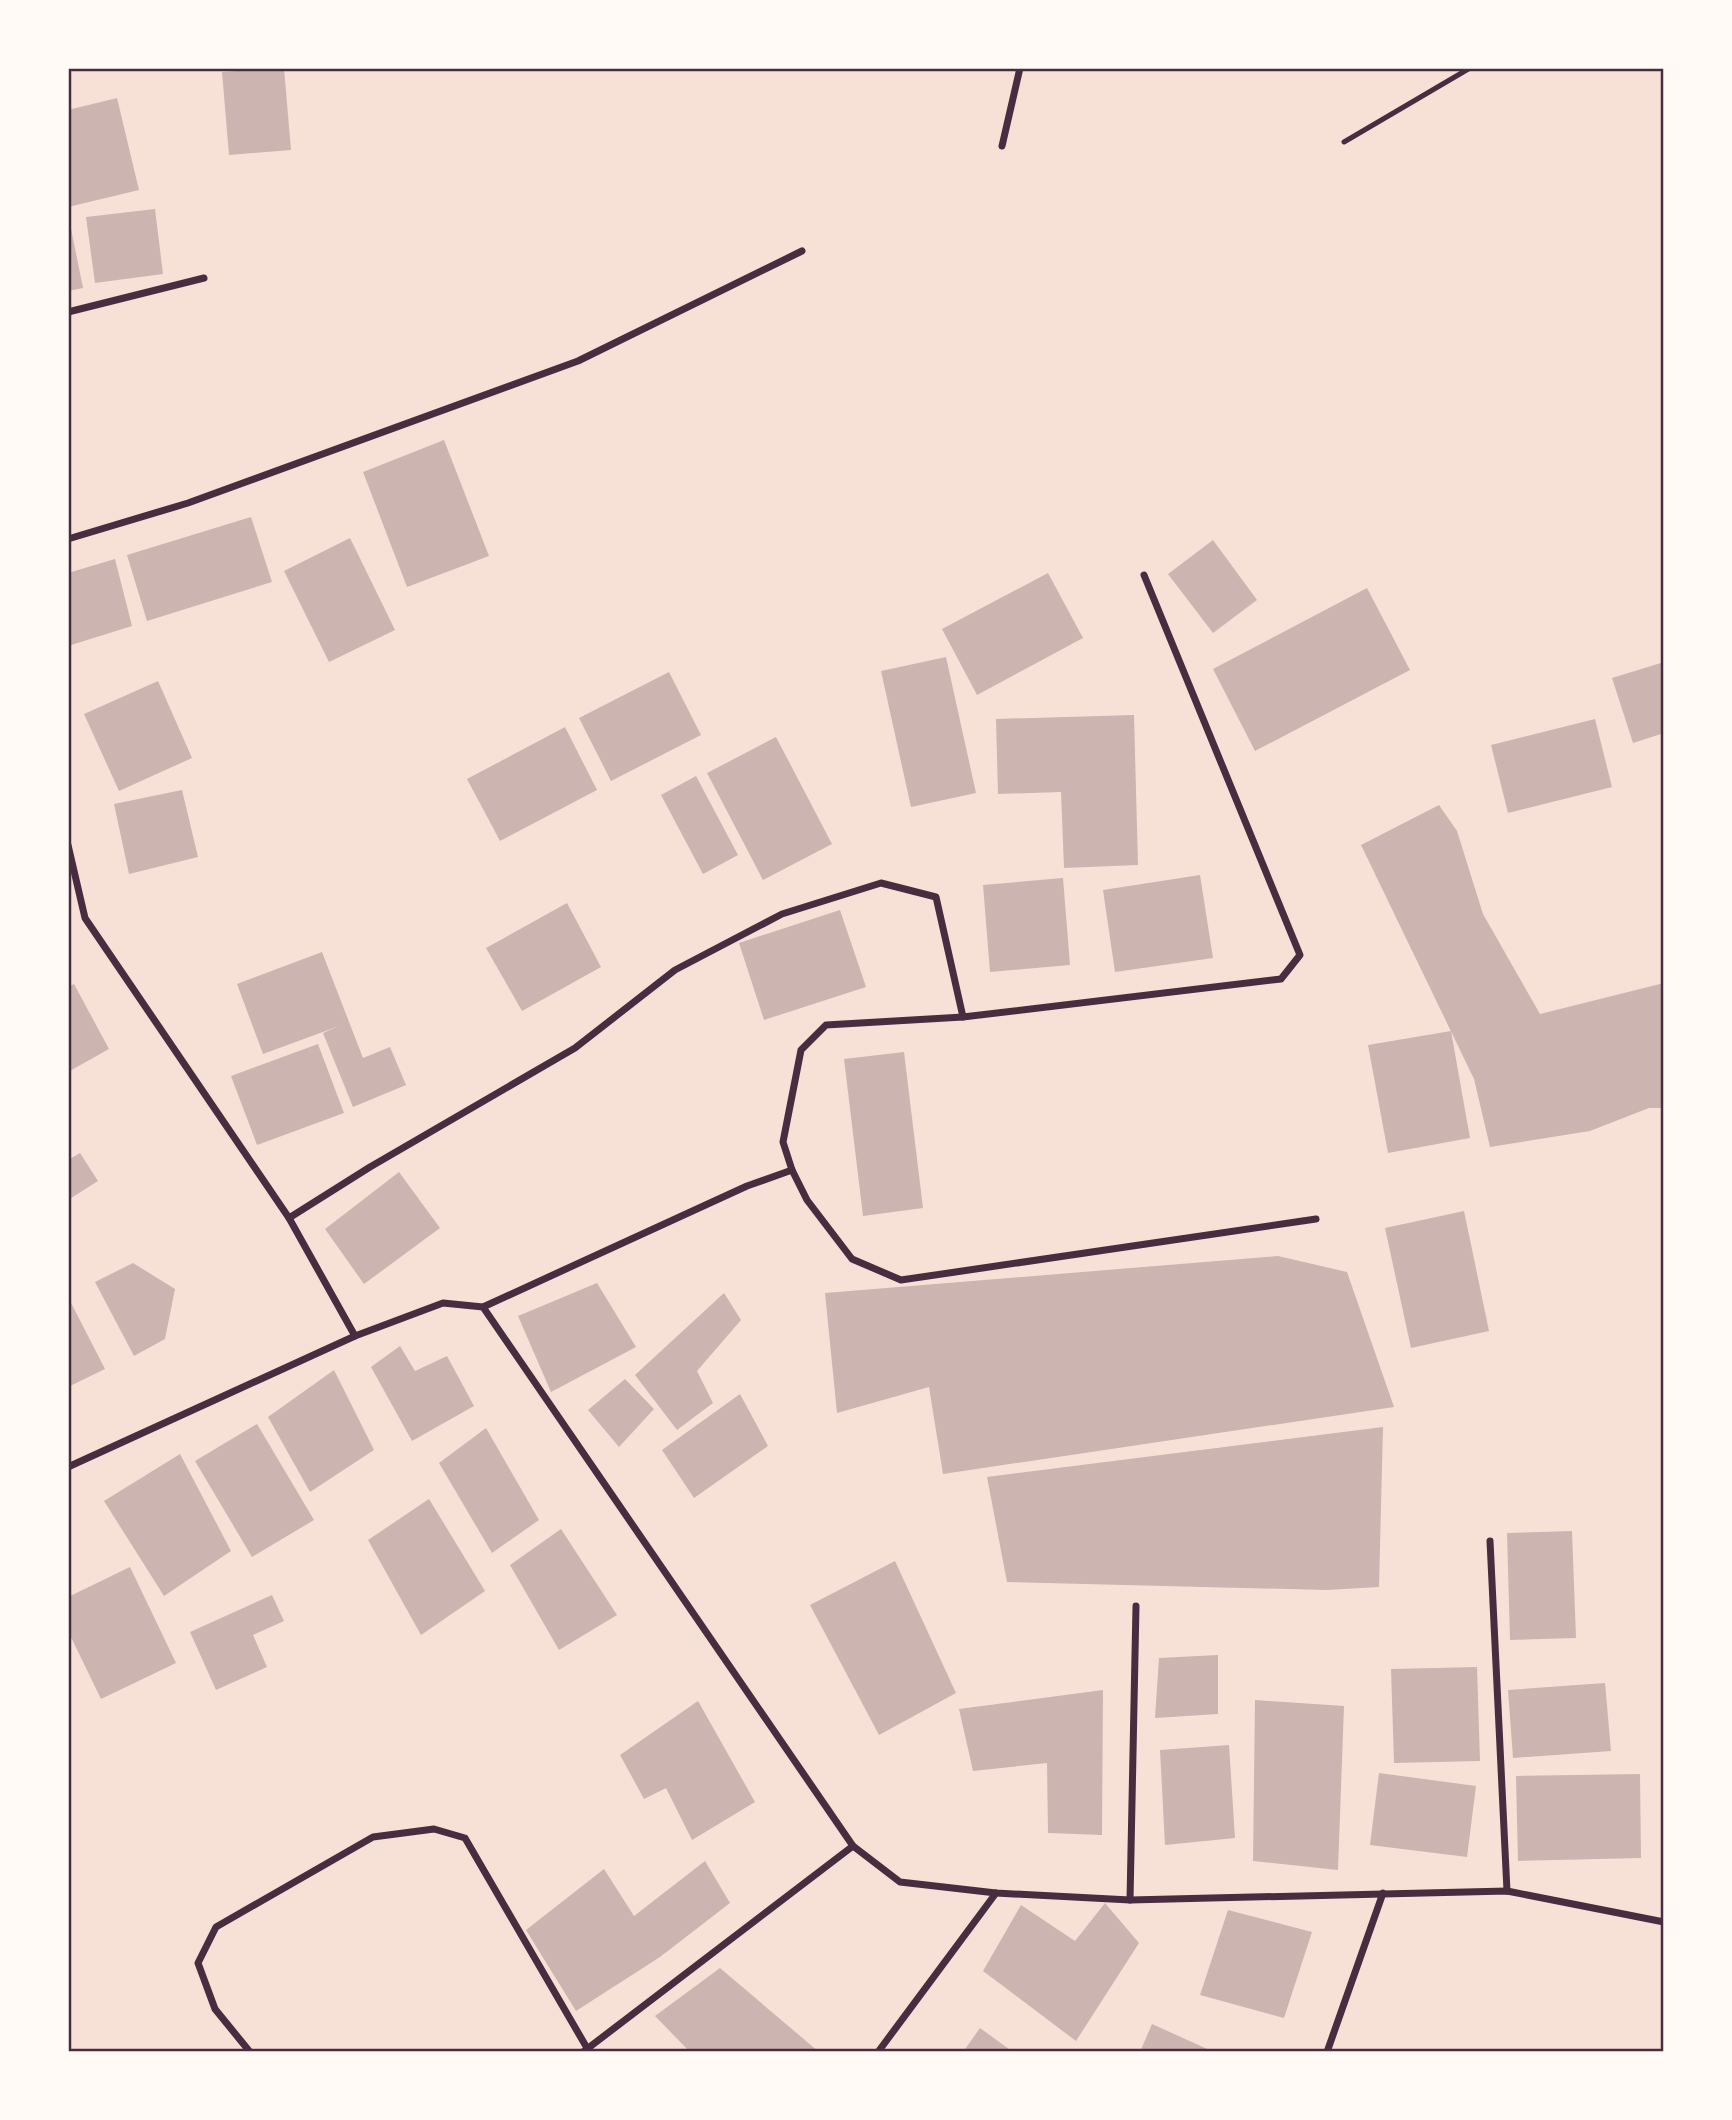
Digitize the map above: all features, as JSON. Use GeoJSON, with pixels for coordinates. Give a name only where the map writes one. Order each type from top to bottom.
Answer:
{"type":"FeatureCollection","features":[{"type":"Feature","properties":{"kind":"street"},"geometry":{"type":"LineString","coordinates":[[1002,146],[1020,68]]}},
{"type":"Feature","properties":{"kind":"street"},"geometry":{"type":"LineString","coordinates":[[68,539],[188,503],[578,361],[802,251]]}},
{"type":"Feature","properties":{"kind":"street"},"geometry":{"type":"LineString","coordinates":[[68,312],[204,278]]}},
{"type":"Feature","properties":{"kind":"street"},"geometry":{"type":"LineString","coordinates":[[1144,575],[1300,955],[1281,979],[963,1017],[826,1025],[801,1050],[783,1142],[792,1170],[807,1200],[852,1259],[901,1280],[1316,1219]]}},
{"type":"Feature","properties":{"kind":"street"},"geometry":{"type":"LineString","coordinates":[[68,845],[85,918],[289,1218],[355,1336]]}},
{"type":"Feature","properties":{"kind":"street"},"geometry":{"type":"LineString","coordinates":[[289,1218],[370,1167],[575,1048],[674,970],[782,914],[881,883],[936,897],[963,1017]]}},
{"type":"Feature","properties":{"kind":"street"},"geometry":{"type":"LineString","coordinates":[[68,1467],[355,1336],[443,1303],[483,1307],[747,1186],[792,1170]]}},
{"type":"Feature","properties":{"kind":"street"},"geometry":{"type":"LineString","coordinates":[[483,1307],[853,1846],[900,1882],[996,1894],[1130,1900],[1507,1891],[1664,1922]]}},
{"type":"Feature","properties":{"kind":"street"},"geometry":{"type":"LineString","coordinates":[[1490,1541],[1507,1891]]}},
{"type":"Feature","properties":{"kind":"street"},"geometry":{"type":"LineString","coordinates":[[1130,1900],[1136,1606]]}},
{"type":"Feature","properties":{"kind":"street"},"geometry":{"type":"LineString","coordinates":[[250,2052],[215,2009],[198,1963],[216,1927],[373,1837],[434,1829],[465,1838],[585,2050],[853,1846]]}},
{"type":"Feature","properties":{"kind":"street"},"geometry":{"type":"LineString","coordinates":[[1327,2052],[1383,1893]]}},
{"type":"Feature","properties":{"kind":"street"},"geometry":{"type":"LineString","coordinates":[[878,2052],[996,1894]]}},
{"type":"Feature","properties":{"kind":"lane"},"geometry":{"type":"LineString","coordinates":[[1344,142],[1470,68]]}},
{"type":"Feature","properties":{"kind":"building"},"geometry":{"type":"Polygon","coordinates":[[[284,68],[291,150],[229,155],[222,72],[284,68]]]}},
{"type":"Feature","properties":{"kind":"building"},"geometry":{"type":"Polygon","coordinates":[[[117,98],[139,190],[68,207],[68,110],[117,98]]]}},
{"type":"Feature","properties":{"kind":"building"},"geometry":{"type":"Polygon","coordinates":[[[155,209],[163,274],[95,283],[86,217],[155,209]]]}},
{"type":"Feature","properties":{"kind":"building"},"geometry":{"type":"Polygon","coordinates":[[[68,214],[83,288],[68,291],[68,214]]]}},
{"type":"Feature","properties":{"kind":"building"},"geometry":{"type":"Polygon","coordinates":[[[444,440],[489,556],[407,587],[363,472],[444,440]]]}},
{"type":"Feature","properties":{"kind":"building"},"geometry":{"type":"Polygon","coordinates":[[[251,517],[272,582],[147,621],[127,555],[251,517]]]}},
{"type":"Feature","properties":{"kind":"building"},"geometry":{"type":"Polygon","coordinates":[[[350,538],[395,630],[329,662],[284,571],[350,538]]]}},
{"type":"Feature","properties":{"kind":"building"},"geometry":{"type":"Polygon","coordinates":[[[1213,540],[1257,600],[1213,633],[1168,574],[1213,540]]]}},
{"type":"Feature","properties":{"kind":"building"},"geometry":{"type":"Polygon","coordinates":[[[115,559],[132,626],[68,646],[68,573],[115,559]]]}},
{"type":"Feature","properties":{"kind":"building"},"geometry":{"type":"Polygon","coordinates":[[[1048,573],[1083,638],[977,695],[942,629],[1048,573]]]}},
{"type":"Feature","properties":{"kind":"building"},"geometry":{"type":"Polygon","coordinates":[[[1367,588],[1410,670],[1255,751],[1213,669],[1367,588]]]}},
{"type":"Feature","properties":{"kind":"building"},"geometry":{"type":"Polygon","coordinates":[[[946,657],[976,793],[911,807],[881,671],[946,657]]]}},
{"type":"Feature","properties":{"kind":"building"},"geometry":{"type":"Polygon","coordinates":[[[1664,662],[1664,733],[1633,743],[1612,678],[1664,662]]]}},
{"type":"Feature","properties":{"kind":"building"},"geometry":{"type":"Polygon","coordinates":[[[669,672],[701,735],[611,781],[579,718],[669,672]]]}},
{"type":"Feature","properties":{"kind":"building"},"geometry":{"type":"Polygon","coordinates":[[[158,681],[192,758],[119,791],[84,714],[158,681]]]}},
{"type":"Feature","properties":{"kind":"building"},"geometry":{"type":"Polygon","coordinates":[[[1134,715],[1138,865],[1064,868],[1061,792],[998,794],[996,719],[1134,715]]]}},
{"type":"Feature","properties":{"kind":"building"},"geometry":{"type":"Polygon","coordinates":[[[1595,719],[1612,787],[1508,813],[1491,745],[1595,719]]]}},
{"type":"Feature","properties":{"kind":"building"},"geometry":{"type":"Polygon","coordinates":[[[565,727],[597,790],[500,841],[467,779],[565,727]]]}},
{"type":"Feature","properties":{"kind":"building"},"geometry":{"type":"Polygon","coordinates":[[[776,737],[832,844],[763,880],[707,773],[776,737]]]}},
{"type":"Feature","properties":{"kind":"building"},"geometry":{"type":"Polygon","coordinates":[[[696,776],[738,855],[703,874],[661,795],[696,776]]]}},
{"type":"Feature","properties":{"kind":"building"},"geometry":{"type":"Polygon","coordinates":[[[182,790],[198,857],[129,874],[114,804],[182,790]]]}},
{"type":"Feature","properties":{"kind":"building"},"geometry":{"type":"Polygon","coordinates":[[[1439,805],[1457,831],[1483,914],[1540,1014],[1664,983],[1664,1108],[1649,1108],[1590,1131],[1490,1147],[1474,1079],[1361,845],[1439,805]]]}},
{"type":"Feature","properties":{"kind":"building"},"geometry":{"type":"Polygon","coordinates":[[[1200,875],[1213,958],[1115,972],[1103,890],[1200,875]]]}},
{"type":"Feature","properties":{"kind":"building"},"geometry":{"type":"Polygon","coordinates":[[[1063,878],[1070,965],[990,972],[983,885],[1063,878]]]}},
{"type":"Feature","properties":{"kind":"building"},"geometry":{"type":"Polygon","coordinates":[[[567,903],[601,967],[522,1011],[486,948],[567,903]]]}},
{"type":"Feature","properties":{"kind":"building"},"geometry":{"type":"Polygon","coordinates":[[[840,910],[866,987],[764,1020],[739,943],[840,910]]]}},
{"type":"Feature","properties":{"kind":"building"},"geometry":{"type":"Polygon","coordinates":[[[322,952],[363,1058],[390,1047],[406,1085],[353,1107],[323,1033],[339,1026],[263,1054],[237,984],[322,952]]]}},
{"type":"Feature","properties":{"kind":"building"},"geometry":{"type":"Polygon","coordinates":[[[74,984],[109,1049],[68,1072],[68,987],[74,984]]]}},
{"type":"Feature","properties":{"kind":"building"},"geometry":{"type":"Polygon","coordinates":[[[1451,1031],[1470,1138],[1388,1153],[1368,1045],[1451,1031]]]}},
{"type":"Feature","properties":{"kind":"building"},"geometry":{"type":"Polygon","coordinates":[[[318,1044],[344,1113],[257,1145],[231,1076],[318,1044]]]}},
{"type":"Feature","properties":{"kind":"building"},"geometry":{"type":"Polygon","coordinates":[[[904,1052],[923,1208],[863,1216],[844,1059],[904,1052]]]}},
{"type":"Feature","properties":{"kind":"building"},"geometry":{"type":"Polygon","coordinates":[[[80,1153],[98,1181],[68,1200],[68,1160],[80,1153]]]}},
{"type":"Feature","properties":{"kind":"building"},"geometry":{"type":"Polygon","coordinates":[[[399,1172],[440,1228],[364,1284],[325,1229],[399,1172]]]}},
{"type":"Feature","properties":{"kind":"building"},"geometry":{"type":"Polygon","coordinates":[[[1464,1211],[1489,1331],[1411,1348],[1385,1228],[1464,1211]]]}},
{"type":"Feature","properties":{"kind":"building"},"geometry":{"type":"Polygon","coordinates":[[[1278,1256],[1347,1272],[1394,1407],[943,1474],[929,1387],[837,1413],[825,1293],[1278,1256]]]}},
{"type":"Feature","properties":{"kind":"building"},"geometry":{"type":"Polygon","coordinates":[[[133,1263],[175,1289],[165,1339],[134,1356],[95,1282],[133,1263]]]}},
{"type":"Feature","properties":{"kind":"building"},"geometry":{"type":"Polygon","coordinates":[[[597,1283],[636,1347],[551,1392],[518,1316],[597,1283]]]}},
{"type":"Feature","properties":{"kind":"building"},"geometry":{"type":"Polygon","coordinates":[[[724,1293],[741,1320],[697,1371],[713,1403],[677,1430],[635,1375],[724,1293]]]}},
{"type":"Feature","properties":{"kind":"building"},"geometry":{"type":"Polygon","coordinates":[[[68,1297],[105,1369],[68,1387],[68,1297]]]}},
{"type":"Feature","properties":{"kind":"building"},"geometry":{"type":"Polygon","coordinates":[[[400,1346],[415,1371],[447,1356],[474,1406],[412,1441],[371,1367],[400,1346]]]}},
{"type":"Feature","properties":{"kind":"building"},"geometry":{"type":"Polygon","coordinates":[[[334,1370],[374,1450],[310,1492],[268,1417],[334,1370]]]}},
{"type":"Feature","properties":{"kind":"building"},"geometry":{"type":"Polygon","coordinates":[[[625,1379],[654,1409],[619,1447],[588,1410],[625,1379]]]}},
{"type":"Feature","properties":{"kind":"building"},"geometry":{"type":"Polygon","coordinates":[[[740,1394],[768,1446],[694,1498],[662,1450],[740,1394]]]}},
{"type":"Feature","properties":{"kind":"building"},"geometry":{"type":"Polygon","coordinates":[[[257,1424],[314,1520],[252,1557],[195,1461],[257,1424]]]}},
{"type":"Feature","properties":{"kind":"building"},"geometry":{"type":"Polygon","coordinates":[[[1383,1427],[1379,1587],[1327,1590],[1007,1582],[987,1477],[1383,1427]]]}},
{"type":"Feature","properties":{"kind":"building"},"geometry":{"type":"Polygon","coordinates":[[[486,1428],[539,1520],[492,1553],[439,1463],[486,1428]]]}},
{"type":"Feature","properties":{"kind":"building"},"geometry":{"type":"Polygon","coordinates":[[[180,1454],[231,1551],[164,1596],[104,1501],[180,1454]]]}},
{"type":"Feature","properties":{"kind":"building"},"geometry":{"type":"Polygon","coordinates":[[[429,1499],[485,1591],[421,1635],[368,1540],[429,1499]]]}},
{"type":"Feature","properties":{"kind":"building"},"geometry":{"type":"Polygon","coordinates":[[[561,1529],[617,1615],[559,1650],[510,1565],[561,1529]]]}},
{"type":"Feature","properties":{"kind":"building"},"geometry":{"type":"Polygon","coordinates":[[[1572,1531],[1576,1638],[1510,1640],[1507,1533],[1572,1531]]]}},
{"type":"Feature","properties":{"kind":"building"},"geometry":{"type":"Polygon","coordinates":[[[895,1561],[956,1693],[879,1735],[810,1605],[895,1561]]]}},
{"type":"Feature","properties":{"kind":"building"},"geometry":{"type":"Polygon","coordinates":[[[130,1567],[176,1663],[101,1699],[68,1631],[68,1597],[130,1567]]]}},
{"type":"Feature","properties":{"kind":"building"},"geometry":{"type":"Polygon","coordinates":[[[272,1595],[284,1621],[253,1635],[267,1667],[216,1690],[190,1632],[272,1595]]]}},
{"type":"Feature","properties":{"kind":"building"},"geometry":{"type":"Polygon","coordinates":[[[1218,1655],[1218,1714],[1155,1718],[1159,1658],[1218,1655]]]}},
{"type":"Feature","properties":{"kind":"building"},"geometry":{"type":"Polygon","coordinates":[[[1477,1667],[1480,1761],[1394,1763],[1391,1669],[1477,1667]]]}},
{"type":"Feature","properties":{"kind":"building"},"geometry":{"type":"Polygon","coordinates":[[[1605,1683],[1611,1751],[1513,1758],[1508,1690],[1605,1683]]]}},
{"type":"Feature","properties":{"kind":"building"},"geometry":{"type":"Polygon","coordinates":[[[1103,1690],[1102,1835],[1048,1833],[1047,1763],[973,1771],[959,1709],[1103,1690]]]}},
{"type":"Feature","properties":{"kind":"building"},"geometry":{"type":"Polygon","coordinates":[[[1255,1700],[1344,1706],[1338,1870],[1253,1861],[1255,1700]]]}},
{"type":"Feature","properties":{"kind":"building"},"geometry":{"type":"Polygon","coordinates":[[[698,1701],[755,1802],[692,1840],[666,1788],[644,1799],[620,1755],[698,1701]]]}},
{"type":"Feature","properties":{"kind":"building"},"geometry":{"type":"Polygon","coordinates":[[[1229,1745],[1235,1838],[1165,1845],[1160,1750],[1229,1745]]]}},
{"type":"Feature","properties":{"kind":"building"},"geometry":{"type":"Polygon","coordinates":[[[1379,1773],[1476,1786],[1467,1857],[1370,1845],[1379,1773]]]}},
{"type":"Feature","properties":{"kind":"building"},"geometry":{"type":"Polygon","coordinates":[[[1640,1774],[1641,1858],[1518,1861],[1516,1776],[1640,1774]]]}},
{"type":"Feature","properties":{"kind":"building"},"geometry":{"type":"Polygon","coordinates":[[[705,1861],[730,1903],[660,1957],[576,2011],[526,1930],[604,1869],[634,1916],[705,1861]]]}},
{"type":"Feature","properties":{"kind":"building"},"geometry":{"type":"Polygon","coordinates":[[[1105,1903],[1139,1943],[1076,2041],[983,1971],[1021,1905],[1075,1941],[1105,1903]]]}},
{"type":"Feature","properties":{"kind":"building"},"geometry":{"type":"Polygon","coordinates":[[[1228,1910],[1312,1932],[1284,2018],[1200,1995],[1228,1910]]]}},
{"type":"Feature","properties":{"kind":"building"},"geometry":{"type":"Polygon","coordinates":[[[720,1968],[819,2052],[690,2052],[655,2016],[720,1968]]]}},
{"type":"Feature","properties":{"kind":"building"},"geometry":{"type":"Polygon","coordinates":[[[1152,2024],[1214,2052],[1140,2052],[1152,2024]]]}},
{"type":"Feature","properties":{"kind":"building"},"geometry":{"type":"Polygon","coordinates":[[[980,2028],[1013,2052],[963,2052],[980,2028]]]}}]}
